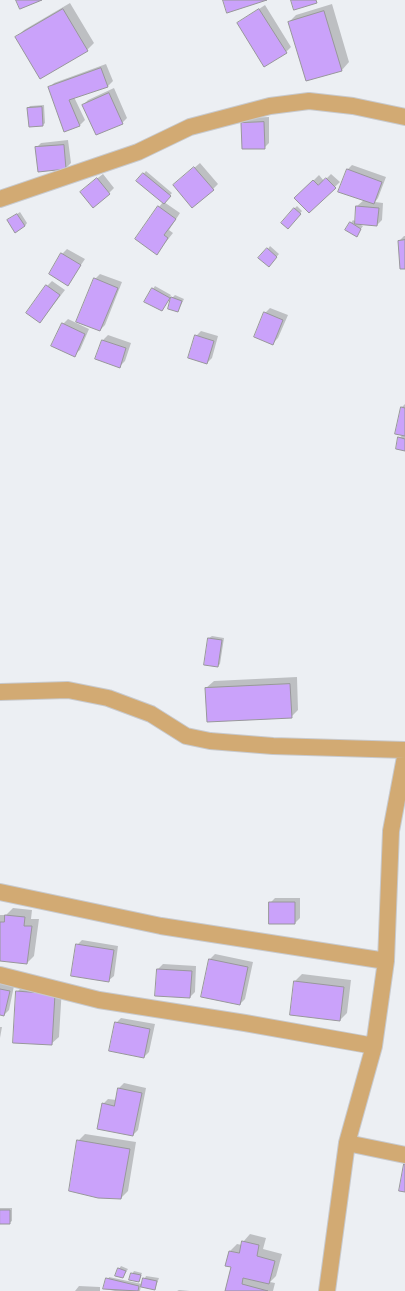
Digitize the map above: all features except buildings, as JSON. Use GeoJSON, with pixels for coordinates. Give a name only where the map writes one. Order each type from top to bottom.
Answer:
{"type":"FeatureCollection","features":[{"type":"Feature","properties":{"kind":"street"},"geometry":{"type":"LineString","coordinates":[[0,199],[138,152],[190,127],[270,106],[309,101],[353,106],[405,117]]}},
{"type":"Feature","properties":{"kind":"street"},"geometry":{"type":"LineString","coordinates":[[0,692],[68,690],[108,698],[151,714],[186,736],[210,741],[273,746],[405,750]]}},
{"type":"Feature","properties":{"kind":"street"},"geometry":{"type":"LineString","coordinates":[[327,1291],[347,1143],[374,1046],[386,961],[391,831],[405,757]]}},
{"type":"Feature","properties":{"kind":"street"},"geometry":{"type":"LineString","coordinates":[[0,892],[161,926],[386,961]]}},
{"type":"Feature","properties":{"kind":"street"},"geometry":{"type":"LineString","coordinates":[[0,974],[99,1000],[245,1023],[374,1046]]}},
{"type":"Feature","properties":{"kind":"street"},"geometry":{"type":"LineString","coordinates":[[347,1143],[405,1155]]}}]}
